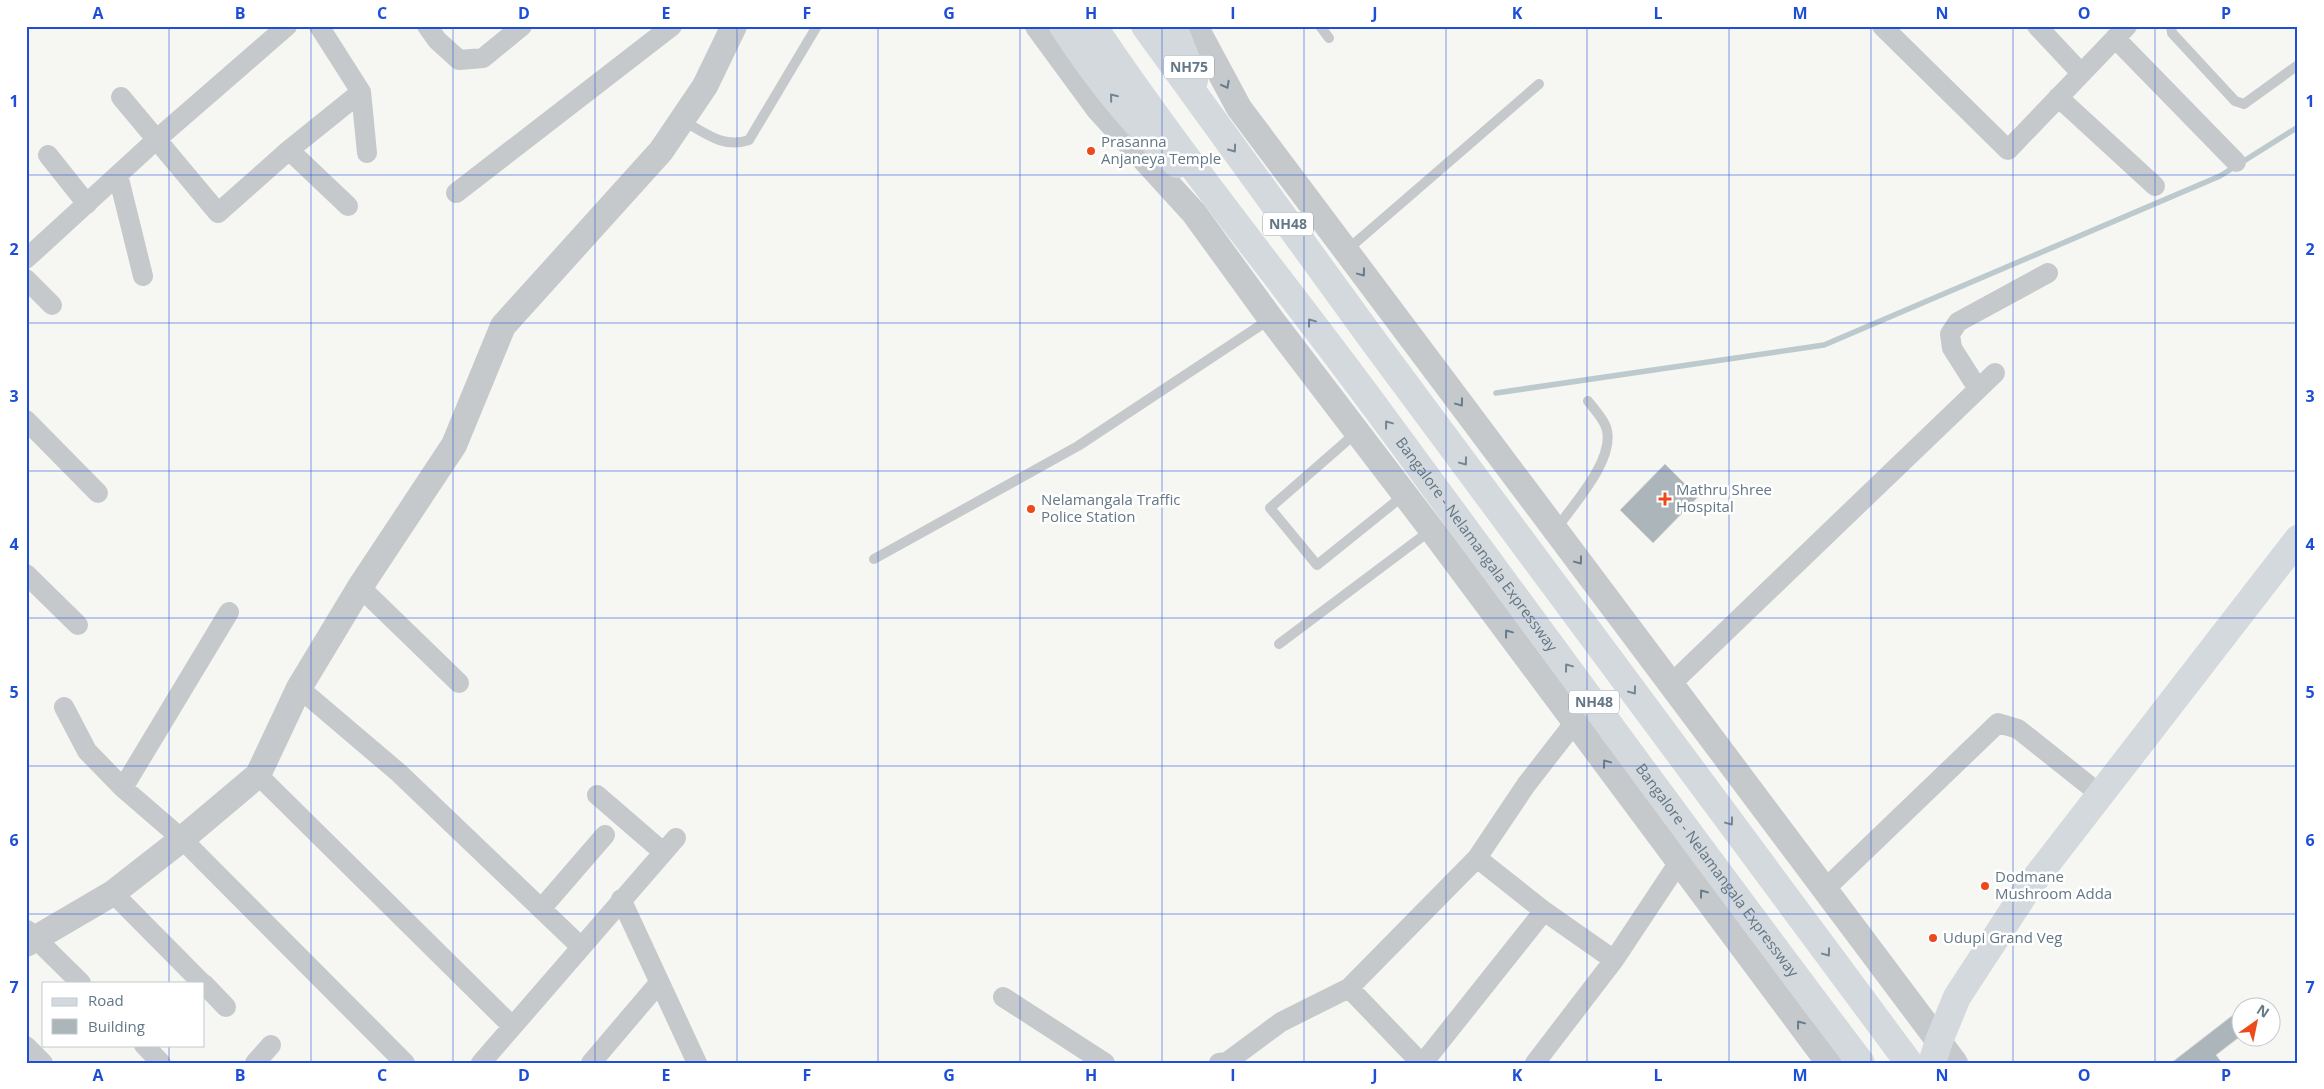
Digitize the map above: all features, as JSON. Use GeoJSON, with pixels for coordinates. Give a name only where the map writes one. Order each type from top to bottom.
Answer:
{"type":"FeatureCollection","features":[{"type":"Feature","properties":{"kind":"main road"},"geometry":{"type":"LineString","coordinates":[[1063,26],[1111,96],[1146,136],[1222,205]]}},
{"type":"Feature","properties":{"kind":"main road","name":"Bangalore - Nelamangala Expressway"},"geometry":{"type":"LineString","coordinates":[[1093,26],[1222,205],[1341,360],[1845,1056]]}},
{"type":"Feature","properties":{"kind":"main road","name":"NH48"},"geometry":{"type":"LineString","coordinates":[[1145,26],[1204,109],[1909,1063]]}},
{"type":"Feature","properties":{"kind":"main road","name":"NH75"},"geometry":{"type":"LineString","coordinates":[[1172,26],[1204,109]]}},
{"type":"Feature","properties":{"kind":"main road"},"geometry":{"type":"LineString","coordinates":[[1935,1052],[1957,998],[2028,888],[2292,550],[2298,539]]}},
{"type":"Feature","properties":{"kind":"street"},"geometry":{"type":"LineString","coordinates":[[30,250],[87,204],[156,139],[287,26]]}},
{"type":"Feature","properties":{"kind":"street"},"geometry":{"type":"LineString","coordinates":[[319,26],[361,92],[367,153]]}},
{"type":"Feature","properties":{"kind":"street"},"geometry":{"type":"LineString","coordinates":[[427,26],[437,40],[459,60],[483,58],[522,26]]}},
{"type":"Feature","properties":{"kind":"street"},"geometry":{"type":"LineString","coordinates":[[456,193],[672,26]]}},
{"type":"Feature","properties":{"kind":"street"},"geometry":{"type":"LineString","coordinates":[[80,982],[30,937],[113,893],[258,776],[299,688],[360,587],[454,445],[503,326],[661,151],[705,86],[734,26]]}},
{"type":"Feature","properties":{"kind":"street"},"geometry":{"type":"LineString","coordinates":[[1038,26],[1099,109],[1194,213],[1271,319],[1432,530],[1679,862],[1845,1056]]}},
{"type":"Feature","properties":{"kind":"street"},"geometry":{"type":"LineString","coordinates":[[1195,26],[1239,108],[1824,890],[1935,1052],[1955,1063]]}},
{"type":"Feature","properties":{"kind":"street"},"geometry":{"type":"LineString","coordinates":[[1882,26],[2008,150],[2121,32],[2236,162]]}},
{"type":"Feature","properties":{"kind":"street"},"geometry":{"type":"LineString","coordinates":[[2037,26],[2081,73]]}},
{"type":"Feature","properties":{"kind":"street"},"geometry":{"type":"LineString","coordinates":[[121,97],[218,213],[289,150],[361,92]]}},
{"type":"Feature","properties":{"kind":"street"},"geometry":{"type":"LineString","coordinates":[[2058,97],[2155,186]]}},
{"type":"Feature","properties":{"kind":"street"},"geometry":{"type":"LineString","coordinates":[[289,150],[348,206]]}},
{"type":"Feature","properties":{"kind":"street"},"geometry":{"type":"LineString","coordinates":[[48,155],[87,204]]}},
{"type":"Feature","properties":{"kind":"street"},"geometry":{"type":"LineString","coordinates":[[118,175],[143,276]]}},
{"type":"Feature","properties":{"kind":"street"},"geometry":{"type":"LineString","coordinates":[[1978,389],[1952,348],[1950,334],[1958,322],[2048,273]]}},
{"type":"Feature","properties":{"kind":"street"},"geometry":{"type":"LineString","coordinates":[[26,279],[52,305]]}},
{"type":"Feature","properties":{"kind":"street"},"geometry":{"type":"LineString","coordinates":[[1671,684],[1995,373]]}},
{"type":"Feature","properties":{"kind":"street"},"geometry":{"type":"LineString","coordinates":[[26,420],[98,493]]}},
{"type":"Feature","properties":{"kind":"street"},"geometry":{"type":"LineString","coordinates":[[26,574],[78,625]]}},
{"type":"Feature","properties":{"kind":"street"},"geometry":{"type":"LineString","coordinates":[[360,587],[460,683]]}},
{"type":"Feature","properties":{"kind":"street"},"geometry":{"type":"LineString","coordinates":[[123,788],[229,612]]}},
{"type":"Feature","properties":{"kind":"street"},"geometry":{"type":"LineString","coordinates":[[299,688],[399,773],[581,947]]}},
{"type":"Feature","properties":{"kind":"street"},"geometry":{"type":"LineString","coordinates":[[64,707],[86,750],[123,788],[182,839],[405,1063]]}},
{"type":"Feature","properties":{"kind":"street"},"geometry":{"type":"LineString","coordinates":[[1218,1063],[1227,1062],[1280,1022],[1349,988],[1477,858],[1526,786],[1575,722]]}},
{"type":"Feature","properties":{"kind":"street"},"geometry":{"type":"LineString","coordinates":[[1824,890],[1998,723],[2018,729],[2101,794]]}},
{"type":"Feature","properties":{"kind":"street"},"geometry":{"type":"LineString","coordinates":[[258,776],[512,1026]]}},
{"type":"Feature","properties":{"kind":"street"},"geometry":{"type":"LineString","coordinates":[[481,1063],[621,899],[670,845],[596,795]]}},
{"type":"Feature","properties":{"kind":"street"},"geometry":{"type":"LineString","coordinates":[[542,909],[605,836]]}},
{"type":"Feature","properties":{"kind":"street"},"geometry":{"type":"LineString","coordinates":[[1477,858],[1544,910],[1614,960]]}},
{"type":"Feature","properties":{"kind":"street"},"geometry":{"type":"LineString","coordinates":[[1535,1063],[1614,960],[1679,862]]}},
{"type":"Feature","properties":{"kind":"street"},"geometry":{"type":"LineString","coordinates":[[113,893],[202,982]]}},
{"type":"Feature","properties":{"kind":"street"},"geometry":{"type":"LineString","coordinates":[[621,899],[697,1063]]}},
{"type":"Feature","properties":{"kind":"street"},"geometry":{"type":"LineString","coordinates":[[1349,988],[1422,1063],[1544,910]]}},
{"type":"Feature","properties":{"kind":"street"},"geometry":{"type":"LineString","coordinates":[[591,1063],[659,983]]}},
{"type":"Feature","properties":{"kind":"street"},"geometry":{"type":"LineString","coordinates":[[205,985],[226,1007]]}},
{"type":"Feature","properties":{"kind":"street"},"geometry":{"type":"LineString","coordinates":[[1003,998],[1105,1063]]}},
{"type":"Feature","properties":{"kind":"street"},"geometry":{"type":"LineString","coordinates":[[255,1063],[271,1045]]}},
{"type":"Feature","properties":{"kind":"street"},"geometry":{"type":"LineString","coordinates":[[26,1046],[42,1063]]}},
{"type":"Feature","properties":{"kind":"street"},"geometry":{"type":"LineString","coordinates":[[145,1046],[161,1063]]}},
{"type":"Feature","properties":{"kind":"lane"},"geometry":{"type":"LineString","coordinates":[[682,120],[719,140],[737,144],[749,140],[817,26]]}},
{"type":"Feature","properties":{"kind":"lane"},"geometry":{"type":"LineString","coordinates":[[1320,26],[1329,38]]}},
{"type":"Feature","properties":{"kind":"lane"},"geometry":{"type":"LineString","coordinates":[[2170,26],[2172,33],[2235,101],[2244,104],[2298,65]]}},
{"type":"Feature","properties":{"kind":"lane"},"geometry":{"type":"LineString","coordinates":[[1346,251],[1539,84]]}},
{"type":"Feature","properties":{"kind":"lane"},"geometry":{"type":"LineString","coordinates":[[874,559],[1078,446],[1271,319]]}},
{"type":"Feature","properties":{"kind":"lane"},"geometry":{"type":"LineString","coordinates":[[1556,530],[1601,466],[1608,445],[1606,426],[1588,401]]}},
{"type":"Feature","properties":{"kind":"lane"},"geometry":{"type":"LineString","coordinates":[[1357,432],[1270,508],[1317,565],[1405,495]]}},
{"type":"Feature","properties":{"kind":"lane"},"geometry":{"type":"LineString","coordinates":[[1279,644],[1432,530]]}},
{"type":"Feature","properties":{"kind":"building"},"geometry":{"type":"Polygon","coordinates":[[[1665,464],[1698,497],[1653,543],[1620,510],[1665,464]]]}},
{"type":"Feature","properties":{"kind":"building"},"geometry":{"type":"Polygon","coordinates":[[[2232,1016],[2232,1043],[2216,1055],[2222,1063],[2171,1063],[2232,1016]]]}},
{"type":"Feature","properties":{"kind":"waterway"},"geometry":{"type":"LineString","coordinates":[[1496,393],[1824,345],[2220,176],[2298,127]]}},
{"type":"Feature","properties":{"kind":"place","name":"Prasanna Anjaneya Temple"},"geometry":{"type":"Point","coordinates":[1091,151]}},
{"type":"Feature","properties":{"kind":"place","name":"Mathru Shree Hospital"},"geometry":{"type":"Point","coordinates":[1665,499]}},
{"type":"Feature","properties":{"kind":"place","name":"Nelamangala Traffic Police Station"},"geometry":{"type":"Point","coordinates":[1031,509]}},
{"type":"Feature","properties":{"kind":"place","name":"Dodmane Mushroom Adda"},"geometry":{"type":"Point","coordinates":[1985,886]}},
{"type":"Feature","properties":{"kind":"place","name":"Udupi Grand Veg"},"geometry":{"type":"Point","coordinates":[1933,938]}}]}
